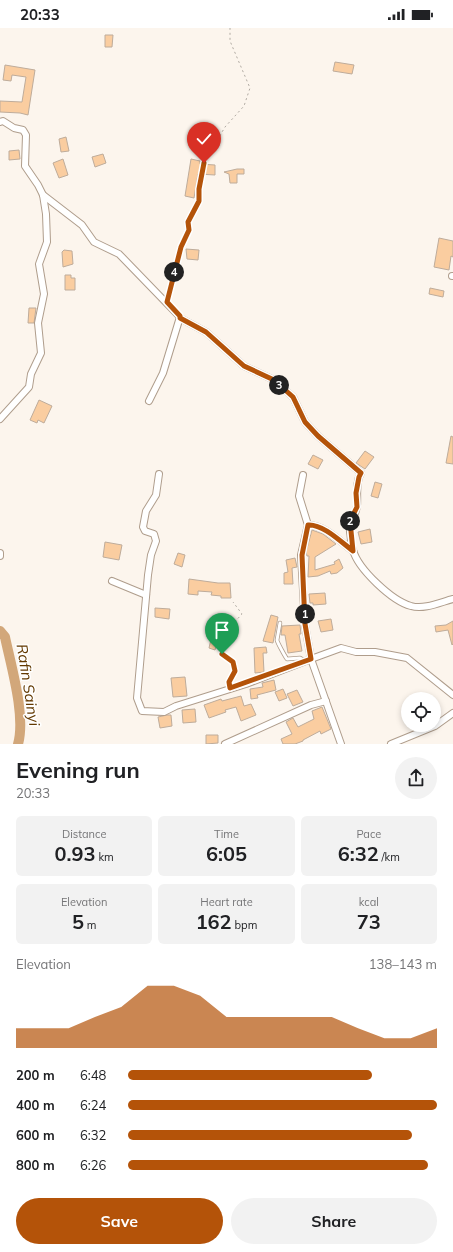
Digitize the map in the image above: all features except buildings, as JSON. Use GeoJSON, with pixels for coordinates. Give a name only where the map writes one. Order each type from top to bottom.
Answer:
{"type":"FeatureCollection","features":[{"type":"Feature","properties":{"kind":"street"},"geometry":{"type":"LineString","coordinates":[[0,122],[3,121],[14,128],[23,130],[26,135],[25,166],[38,185],[42,195],[47,242],[39,264],[44,294],[38,323],[41,353],[31,374],[29,386],[0,419]]}},
{"type":"Feature","properties":{"kind":"street"},"geometry":{"type":"LineString","coordinates":[[42,195],[82,225],[94,242],[119,254],[167,302],[180,316],[180,318],[206,332],[244,366],[274,380],[293,397],[305,422],[361,473],[356,493],[357,507],[350,521],[353,551]]}},
{"type":"Feature","properties":{"kind":"street"},"geometry":{"type":"LineString","coordinates":[[149,401],[163,373],[180,318]]}},
{"type":"Feature","properties":{"kind":"street"},"geometry":{"type":"LineString","coordinates":[[159,474],[156,495],[146,511],[143,527],[145,531],[154,534],[156,541],[150,555],[137,698],[142,711],[164,712],[176,706],[341,648],[356,652],[375,652],[407,658],[453,695]]}},
{"type":"Feature","properties":{"kind":"street"},"geometry":{"type":"LineString","coordinates":[[303,475],[299,496],[308,525],[302,555],[308,660],[326,701],[341,744]]}},
{"type":"Feature","properties":{"kind":"street"},"geometry":{"type":"LineString","coordinates":[[308,525],[324,530],[353,551],[364,568],[394,599],[412,606],[421,607],[453,599]]}},
{"type":"Feature","properties":{"kind":"street"},"geometry":{"type":"LineString","coordinates":[[112,581],[146,595]]}},
{"type":"Feature","properties":{"kind":"street"},"geometry":{"type":"LineString","coordinates":[[225,744],[311,705],[326,701]]}},
{"type":"Feature","properties":{"kind":"street"},"geometry":{"type":"LineString","coordinates":[[391,744],[435,726],[453,713]]}},
{"type":"Feature","properties":{"kind":"lane"},"geometry":{"type":"LineString","coordinates":[[280,623],[277,640],[284,656],[287,659],[300,658],[308,660]]}},
{"type":"Feature","properties":{"kind":"path"},"geometry":{"type":"LineString","coordinates":[[167,302],[181,247],[189,230],[188,222],[199,201],[199,189],[204,163],[225,127],[244,106],[250,88],[230,41],[230,28]]}},
{"type":"Feature","properties":{"kind":"path"},"geometry":{"type":"LineString","coordinates":[[230,688],[229,682],[235,671],[233,662],[222,654],[231,626],[242,614],[233,602]]}},
{"type":"Feature","properties":{"kind":"waterway","name":"Rafin Sainyi"},"geometry":{"type":"LineString","coordinates":[[0,631],[5,637],[17,691],[20,720],[18,744]]}},
{"type":"Feature","properties":{"kind":"route"},"geometry":{"type":"LineString","coordinates":[[204,163],[199,189],[199,201],[188,222],[189,230],[176,260],[167,302],[180,316],[180,318],[206,332],[244,366],[274,380],[293,397],[305,422],[318,436],[361,473],[356,493],[357,507],[350,521],[353,551],[324,530],[308,525],[302,555],[305,624],[311,659],[246,684],[230,688],[229,682],[235,671],[233,662],[222,654]]}}]}
